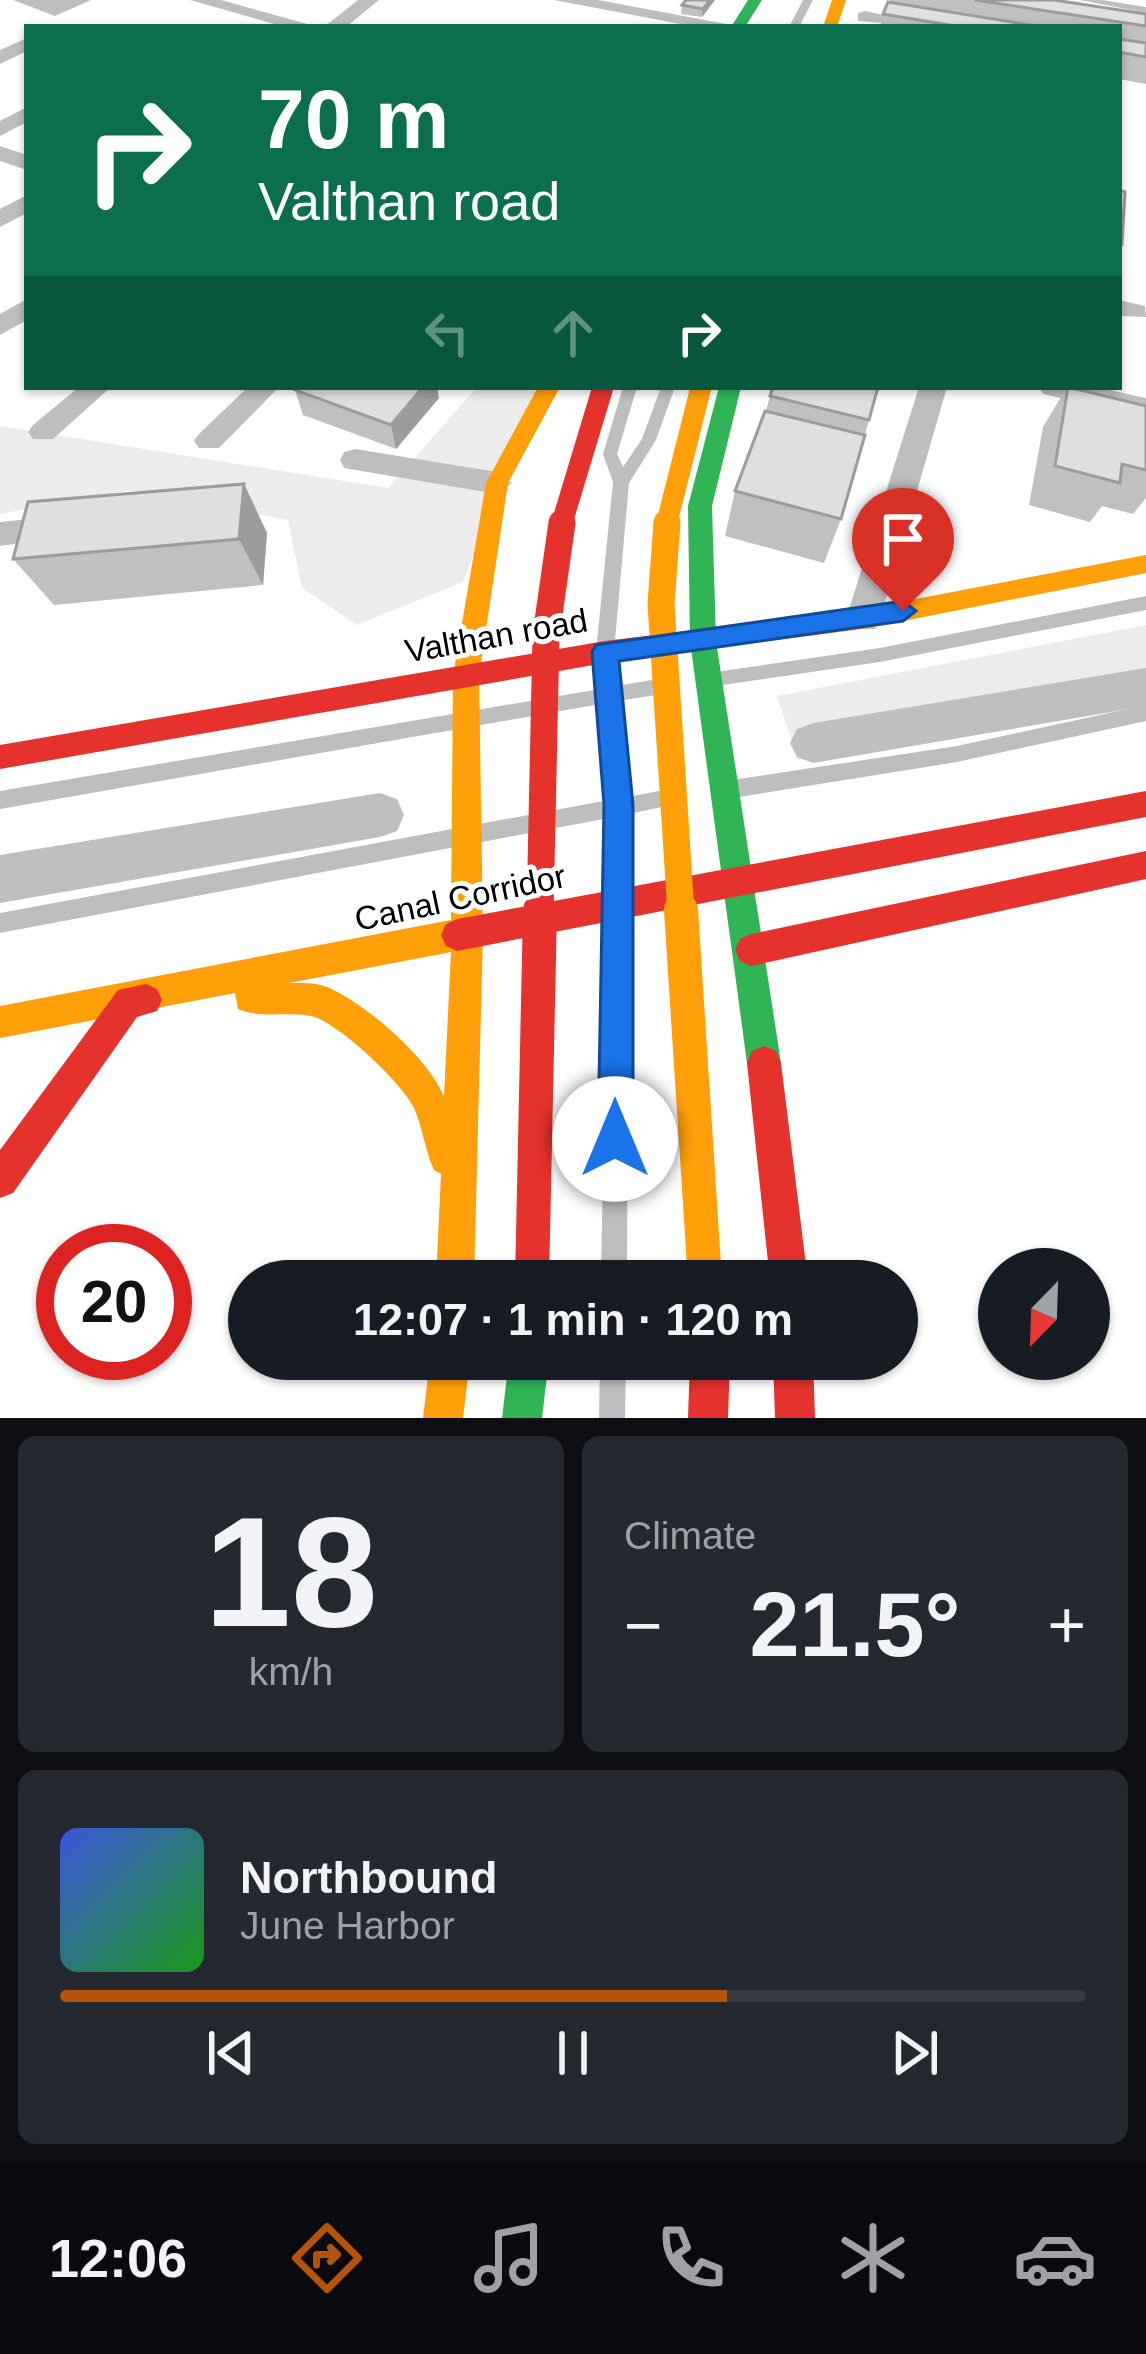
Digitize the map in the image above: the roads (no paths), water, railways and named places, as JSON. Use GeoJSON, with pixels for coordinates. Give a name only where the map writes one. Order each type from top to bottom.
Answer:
{"type":"FeatureCollection","features":[{"type":"Feature","properties":{"kind":"main road"},"geometry":{"type":"LineString","coordinates":[[456,1260],[467,933],[466,676],[497,483],[547,390]]}},
{"type":"Feature","properties":{"kind":"main road"},"geometry":{"type":"LineString","coordinates":[[532,1260],[546,635],[559,533],[602,390]]}},
{"type":"Feature","properties":{"kind":"main road"},"geometry":{"type":"LineString","coordinates":[[700,390],[664,530],[661,604],[704,1260]]}},
{"type":"Feature","properties":{"kind":"main road"},"geometry":{"type":"LineString","coordinates":[[729,390],[700,506],[704,641],[751,950],[787,1260]]}},
{"type":"Feature","properties":{"kind":"main road","name":"Valthan road"},"geometry":{"type":"LineString","coordinates":[[0,757],[605,652],[863,619],[1146,564]]}},
{"type":"Feature","properties":{"kind":"main road","name":"Canal Corridor"},"geometry":{"type":"LineString","coordinates":[[0,1022],[1146,804]]}},
{"type":"Feature","properties":{"kind":"main road"},"geometry":{"type":"LineString","coordinates":[[751,950],[1146,865]]}},
{"type":"Feature","properties":{"kind":"main road"},"geometry":{"type":"LineString","coordinates":[[0,1180],[129,1001],[320,1000],[378,1041],[427,1096],[458,1193]]}},
{"type":"Feature","properties":{"kind":"main road"},"geometry":{"type":"LineString","coordinates":[[442,1418],[448,1380]]}},
{"type":"Feature","properties":{"kind":"main road"},"geometry":{"type":"LineString","coordinates":[[522,1418],[527,1380]]}},
{"type":"Feature","properties":{"kind":"main road"},"geometry":{"type":"LineString","coordinates":[[708,1418],[709,1380]]}},
{"type":"Feature","properties":{"kind":"main road"},"geometry":{"type":"LineString","coordinates":[[794,1380],[795,1418]]}},
{"type":"Feature","properties":{"kind":"street"},"geometry":{"type":"LineString","coordinates":[[22,0],[55,10],[82,0]]}},
{"type":"Feature","properties":{"kind":"street"},"geometry":{"type":"LineString","coordinates":[[199,0],[296,24]]}},
{"type":"Feature","properties":{"kind":"street"},"geometry":{"type":"LineString","coordinates":[[338,24],[370,0]]}},
{"type":"Feature","properties":{"kind":"street"},"geometry":{"type":"LineString","coordinates":[[563,0],[716,24]]}},
{"type":"Feature","properties":{"kind":"street"},"geometry":{"type":"LineString","coordinates":[[866,14],[914,24]]}},
{"type":"Feature","properties":{"kind":"street"},"geometry":{"type":"LineString","coordinates":[[43,433],[93,390]]}},
{"type":"Feature","properties":{"kind":"street"},"geometry":{"type":"LineString","coordinates":[[209,440],[262,390]]}},
{"type":"Feature","properties":{"kind":"street"},"geometry":{"type":"LineString","coordinates":[[863,619],[932,390]]}},
{"type":"Feature","properties":{"kind":"street"},"geometry":{"type":"LineString","coordinates":[[1066,390],[1146,408]]}},
{"type":"Feature","properties":{"kind":"street"},"geometry":{"type":"LineString","coordinates":[[355,460],[497,483]]}},
{"type":"Feature","properties":{"kind":"street"},"geometry":{"type":"LineString","coordinates":[[1,538],[96,524]]}},
{"type":"Feature","properties":{"kind":"lane"},"geometry":{"type":"LineString","coordinates":[[1085,0],[1146,10]]}},
{"type":"Feature","properties":{"kind":"lane"},"geometry":{"type":"LineString","coordinates":[[614,1260],[619,805],[605,652],[621,482],[610,454],[629,390]]}},
{"type":"Feature","properties":{"kind":"lane"},"geometry":{"type":"LineString","coordinates":[[621,482],[649,440],[667,390]]}},
{"type":"Feature","properties":{"kind":"lane"},"geometry":{"type":"LineString","coordinates":[[0,800],[609,693],[880,656],[1146,603]]}},
{"type":"Feature","properties":{"kind":"lane"},"geometry":{"type":"LineString","coordinates":[[0,923],[619,805],[957,754],[1146,713]]}},
{"type":"Feature","properties":{"kind":"lane"},"geometry":{"type":"LineString","coordinates":[[612,1418],[613,1380]]}},
{"type":"Feature","properties":{"kind":"waterway"},"geometry":{"type":"LineString","coordinates":[[813,743],[1146,687]]}},
{"type":"Feature","properties":{"kind":"waterway"},"geometry":{"type":"LineString","coordinates":[[0,879],[380,815]]}}]}
